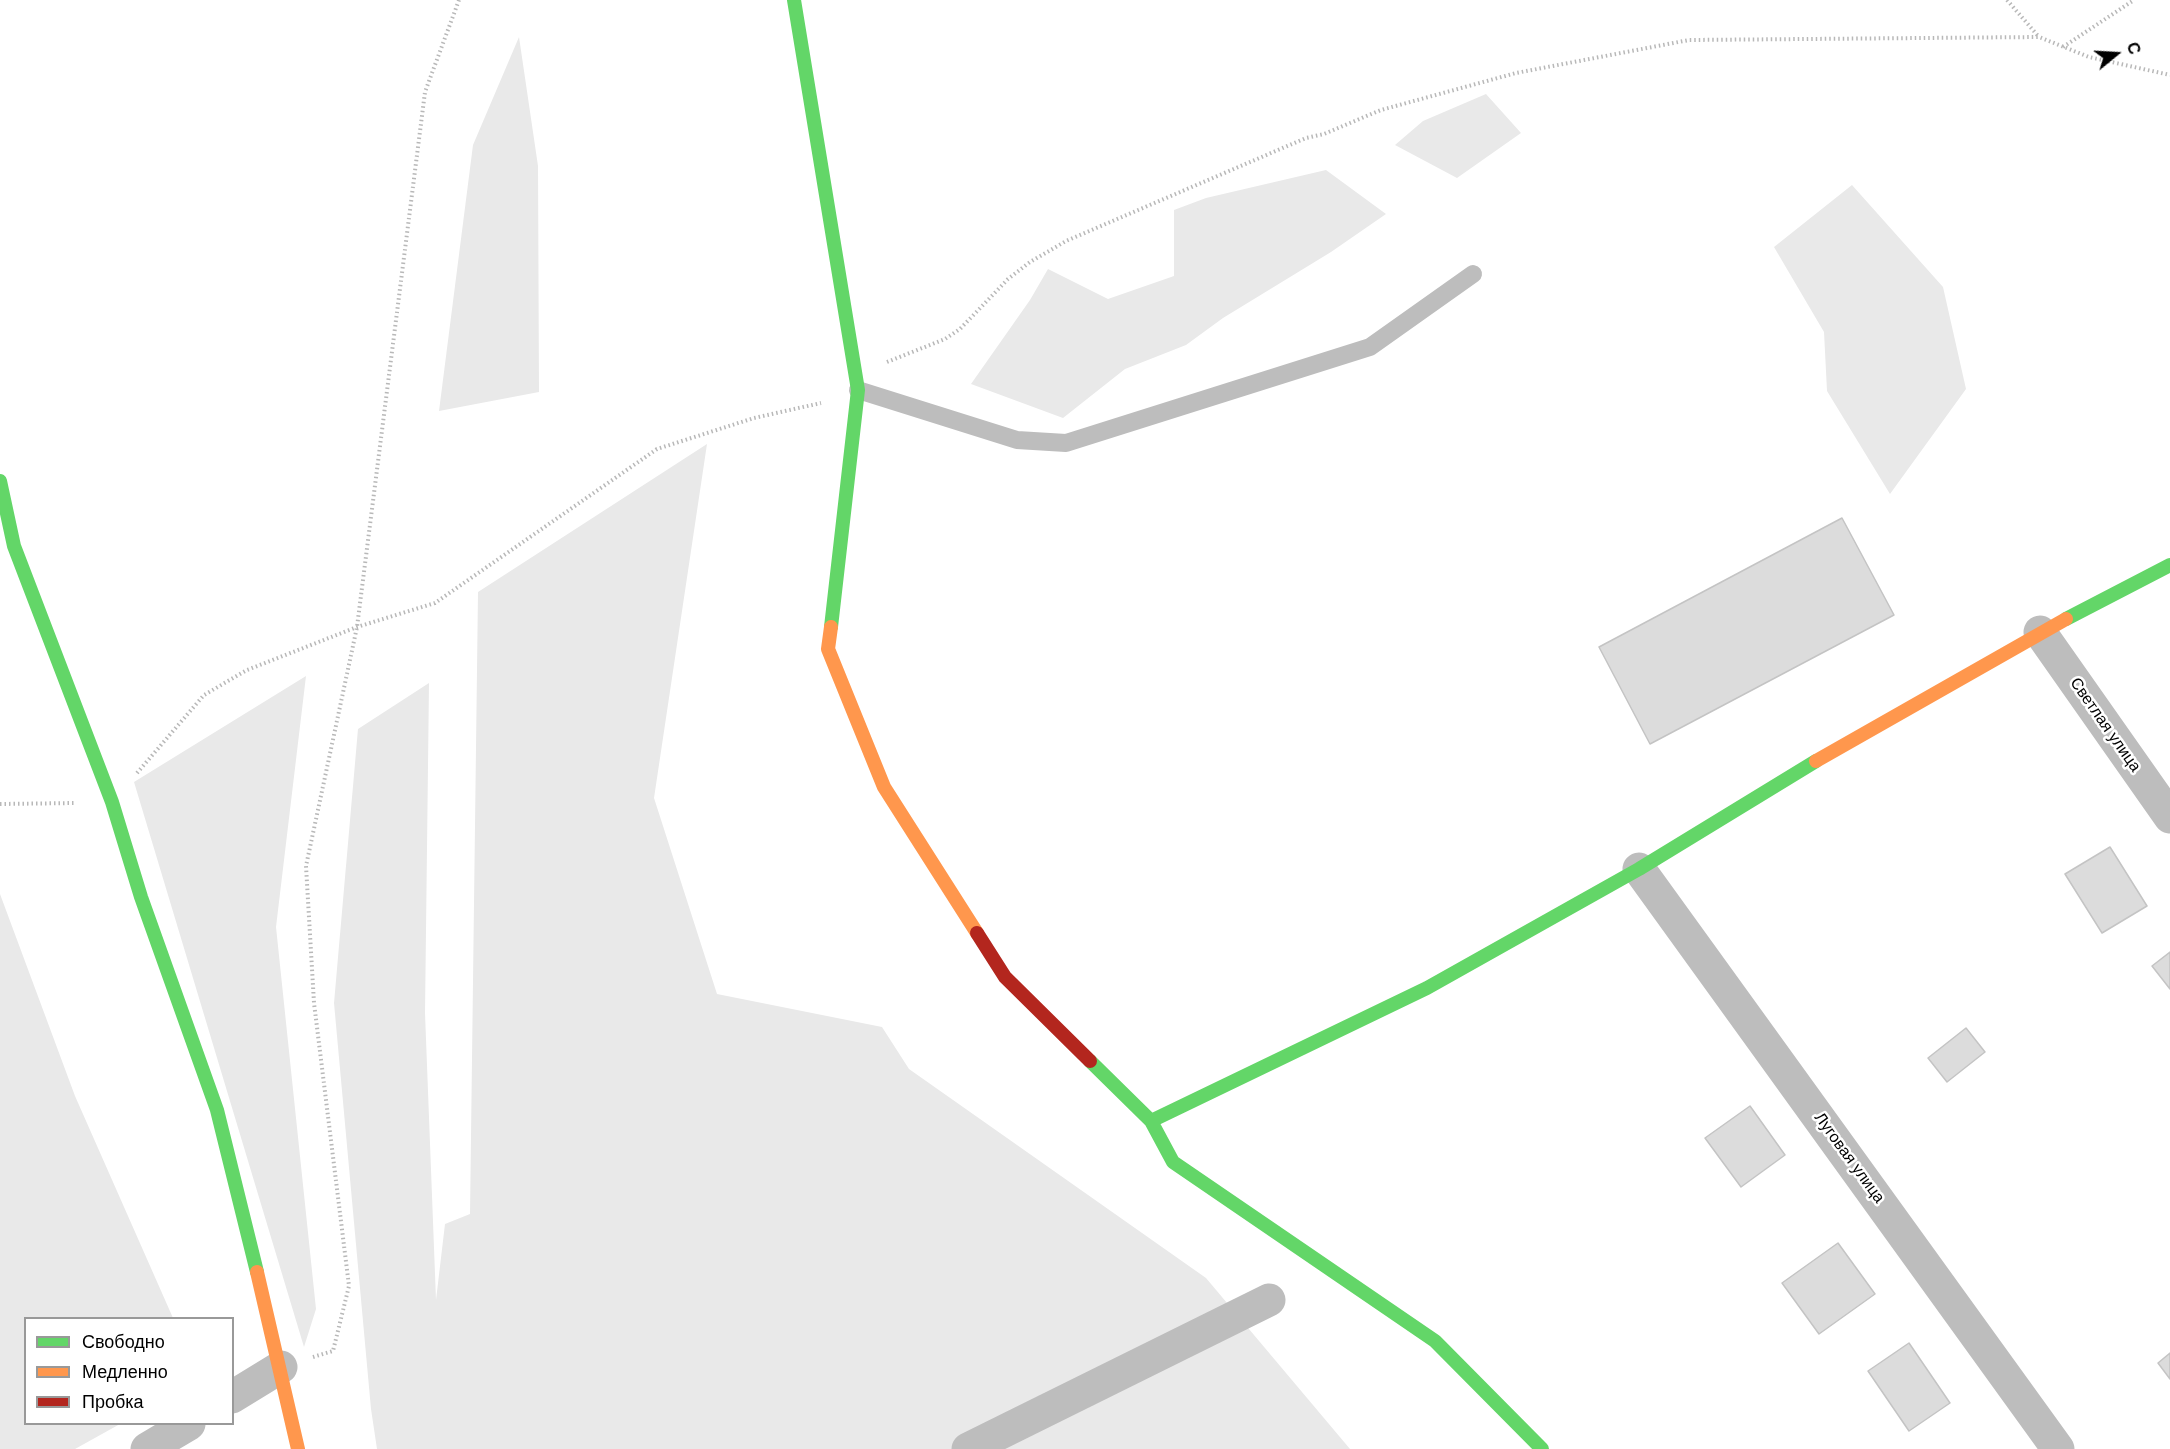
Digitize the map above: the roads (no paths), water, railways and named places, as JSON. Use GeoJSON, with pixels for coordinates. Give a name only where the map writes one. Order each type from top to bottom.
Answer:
{"type":"FeatureCollection","features":[{"type":"Feature","properties":{"kind":"street"},"geometry":{"type":"LineString","coordinates":[[794,0],[858,390],[828,649],[884,787],[1005,977],[1151,1121],[1173,1162],[1434,1341],[1542,1449]]}},
{"type":"Feature","properties":{"kind":"street"},"geometry":{"type":"LineString","coordinates":[[0,481],[14,546],[112,802],[141,897],[217,1110],[281,1367],[298,1449]]}},
{"type":"Feature","properties":{"kind":"street"},"geometry":{"type":"LineString","coordinates":[[1151,1121],[1427,988],[1639,869],[1829,753],[2040,632],[2170,565]]}},
{"type":"Feature","properties":{"kind":"street","name":"Светлая улица"},"geometry":{"type":"LineString","coordinates":[[2040,632],[2170,817]]}},
{"type":"Feature","properties":{"kind":"street","name":"Луговая улица"},"geometry":{"type":"LineString","coordinates":[[1639,869],[2058,1449]]}},
{"type":"Feature","properties":{"kind":"street"},"geometry":{"type":"LineString","coordinates":[[968,1449],[1269,1300]]}},
{"type":"Feature","properties":{"kind":"street"},"geometry":{"type":"LineString","coordinates":[[234,1396],[281,1367]]}},
{"type":"Feature","properties":{"kind":"street"},"geometry":{"type":"LineString","coordinates":[[147,1449],[187,1425]]}},
{"type":"Feature","properties":{"kind":"lane"},"geometry":{"type":"LineString","coordinates":[[858,390],[1017,440],[1066,443],[1370,347],[1473,274]]}}]}
